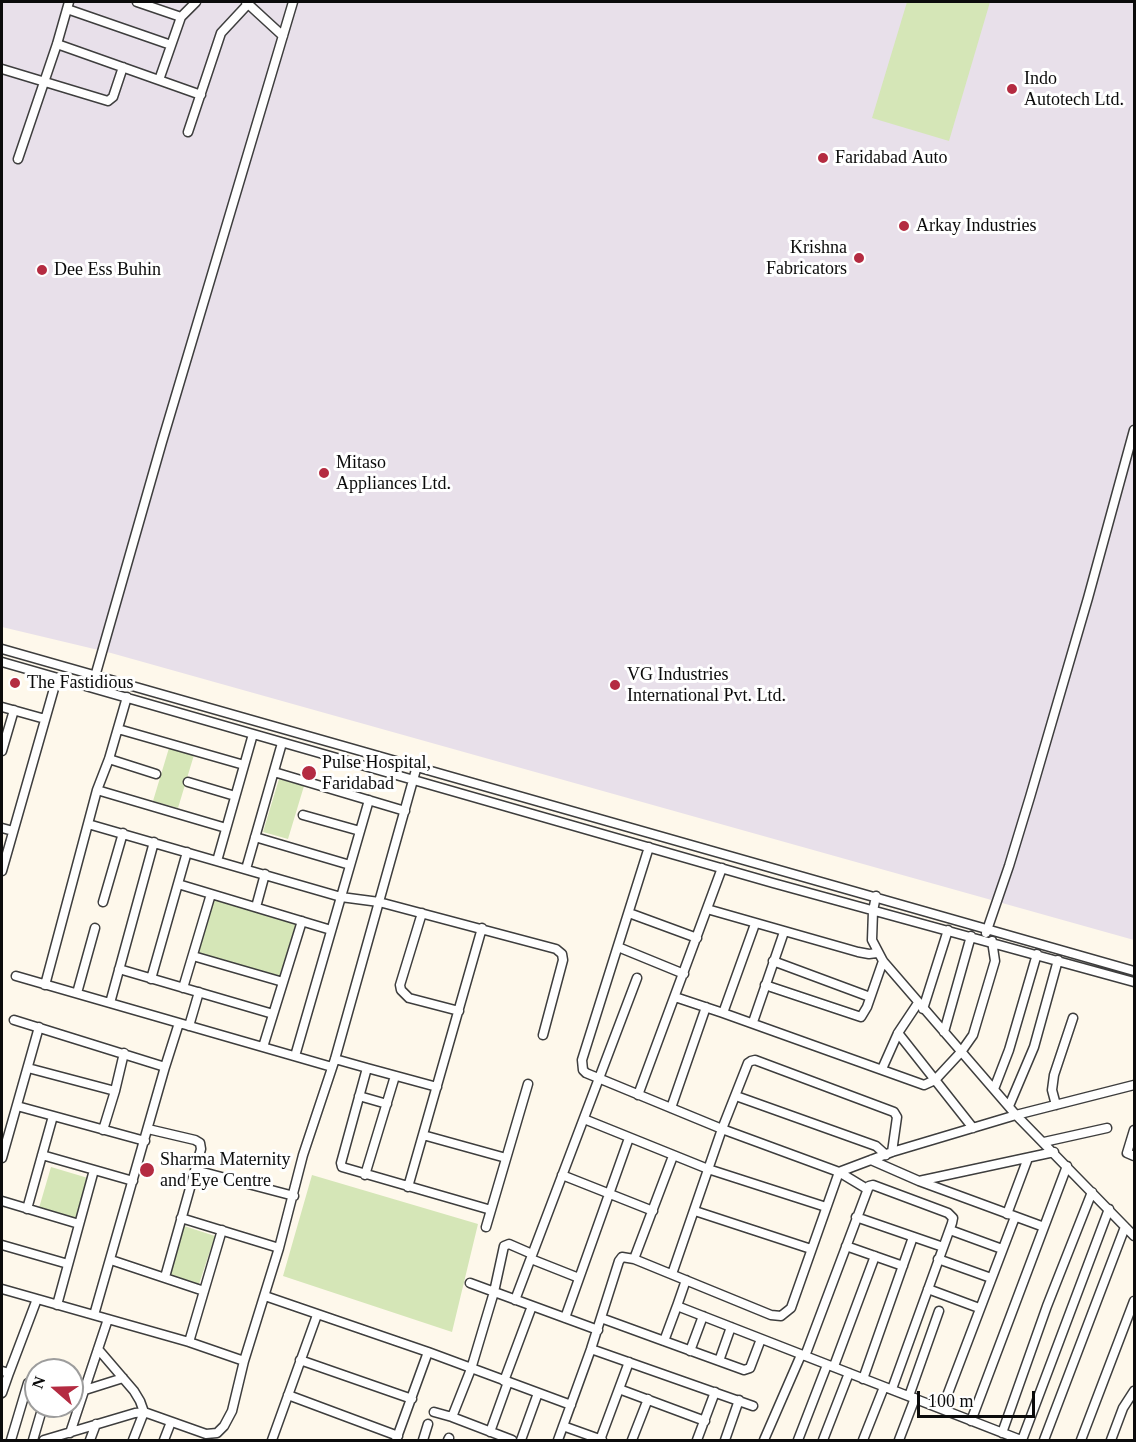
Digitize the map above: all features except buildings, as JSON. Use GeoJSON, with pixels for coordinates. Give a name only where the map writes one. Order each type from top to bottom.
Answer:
{"type":"FeatureCollection","features":[{"type":"Feature","properties":{"kind":"street"},"geometry":{"type":"LineString","coordinates":[[137,2],[181,17]]}},
{"type":"Feature","properties":{"kind":"street"},"geometry":{"type":"LineString","coordinates":[[159,80],[181,17],[195,2]]}},
{"type":"Feature","properties":{"kind":"street"},"geometry":{"type":"LineString","coordinates":[[92,688],[162,442],[293,2]]}},
{"type":"Feature","properties":{"kind":"street"},"geometry":{"type":"LineString","coordinates":[[188,132],[221,33],[247,3],[283,36]]}},
{"type":"Feature","properties":{"kind":"street"},"geometry":{"type":"LineString","coordinates":[[18,159],[68,5],[171,45]]}},
{"type":"Feature","properties":{"kind":"street"},"geometry":{"type":"LineString","coordinates":[[57,44],[201,95]]}},
{"type":"Feature","properties":{"kind":"street"},"geometry":{"type":"LineString","coordinates":[[2,69],[108,101],[112,97],[123,67]]}},
{"type":"Feature","properties":{"kind":"street"},"geometry":{"type":"LineString","coordinates":[[675,997],[753,1022],[924,1085],[935,1080],[961,1052],[973,1035],[994,961],[988,940],[988,929],[1043,753],[1134,430]]}},
{"type":"Feature","properties":{"kind":"street"},"geometry":{"type":"LineString","coordinates":[[2,649],[1134,971]]}},
{"type":"Feature","properties":{"kind":"street"},"geometry":{"type":"LineString","coordinates":[[2,662],[873,911],[988,940],[1134,982]]}},
{"type":"Feature","properties":{"kind":"street"},"geometry":{"type":"LineString","coordinates":[[2,871],[57,678]]}},
{"type":"Feature","properties":{"kind":"street"},"geometry":{"type":"LineString","coordinates":[[103,692],[107,679]]}},
{"type":"Feature","properties":{"kind":"street"},"geometry":{"type":"LineString","coordinates":[[45,985],[97,790],[109,759],[127,697]]}},
{"type":"Feature","properties":{"kind":"street"},"geometry":{"type":"LineString","coordinates":[[2,707],[45,719]]}},
{"type":"Feature","properties":{"kind":"street"},"geometry":{"type":"LineString","coordinates":[[2,751],[14,710]]}},
{"type":"Feature","properties":{"kind":"street"},"geometry":{"type":"LineString","coordinates":[[118,729],[244,765]]}},
{"type":"Feature","properties":{"kind":"street"},"geometry":{"type":"LineString","coordinates":[[217,861],[253,734]]}},
{"type":"Feature","properties":{"kind":"street"},"geometry":{"type":"LineString","coordinates":[[246,869],[282,742]]}},
{"type":"Feature","properties":{"kind":"street"},"geometry":{"type":"LineString","coordinates":[[109,759],[156,774]]}},
{"type":"Feature","properties":{"kind":"street"},"geometry":{"type":"LineString","coordinates":[[206,1434],[217,1433],[224,1426],[232,1411],[244,1361],[294,1196],[303,1155],[334,1063],[417,766]]}},
{"type":"Feature","properties":{"kind":"street"},"geometry":{"type":"LineString","coordinates":[[273,772],[405,811]]}},
{"type":"Feature","properties":{"kind":"street"},"geometry":{"type":"LineString","coordinates":[[188,782],[235,796]]}},
{"type":"Feature","properties":{"kind":"street"},"geometry":{"type":"LineString","coordinates":[[97,790],[226,828]]}},
{"type":"Feature","properties":{"kind":"street"},"geometry":{"type":"LineString","coordinates":[[295,1056],[369,800]]}},
{"type":"Feature","properties":{"kind":"street"},"geometry":{"type":"LineString","coordinates":[[303,815],[360,831]]}},
{"type":"Feature","properties":{"kind":"street"},"geometry":{"type":"LineString","coordinates":[[88,824],[341,897],[379,902],[556,949],[562,954],[563,960],[543,1035]]}},
{"type":"Feature","properties":{"kind":"street"},"geometry":{"type":"LineString","coordinates":[[2,828],[13,831]]}},
{"type":"Feature","properties":{"kind":"street"},"geometry":{"type":"LineString","coordinates":[[103,902],[123,833]]}},
{"type":"Feature","properties":{"kind":"street"},"geometry":{"type":"LineString","coordinates":[[255,837],[350,865]]}},
{"type":"Feature","properties":{"kind":"street"},"geometry":{"type":"LineString","coordinates":[[110,1003],[154,842]]}},
{"type":"Feature","properties":{"kind":"street"},"geometry":{"type":"LineString","coordinates":[[649,847],[582,1060],[582,1070],[722,1130],[839,1172],[867,1189]]}},
{"type":"Feature","properties":{"kind":"street"},"geometry":{"type":"LineString","coordinates":[[151,979],[187,852]]}},
{"type":"Feature","properties":{"kind":"street"},"geometry":{"type":"LineString","coordinates":[[638,1095],[722,868]]}},
{"type":"Feature","properties":{"kind":"street"},"geometry":{"type":"LineString","coordinates":[[256,907],[265,874]]}},
{"type":"Feature","properties":{"kind":"street"},"geometry":{"type":"LineString","coordinates":[[178,884],[331,930]]}},
{"type":"Feature","properties":{"kind":"street"},"geometry":{"type":"LineString","coordinates":[[183,988],[211,894]]}},
{"type":"Feature","properties":{"kind":"street"},"geometry":{"type":"LineString","coordinates":[[876,896],[872,940],[883,961],[1016,1115],[1134,1236]]}},
{"type":"Feature","properties":{"kind":"street"},"geometry":{"type":"LineString","coordinates":[[707,909],[858,952],[877,953]]}},
{"type":"Feature","properties":{"kind":"street"},"geometry":{"type":"LineString","coordinates":[[422,913],[400,985],[401,990],[409,998],[459,1011]]}},
{"type":"Feature","properties":{"kind":"street"},"geometry":{"type":"LineString","coordinates":[[629,913],[697,938]]}},
{"type":"Feature","properties":{"kind":"street"},"geometry":{"type":"LineString","coordinates":[[263,1047],[302,921]]}},
{"type":"Feature","properties":{"kind":"street"},"geometry":{"type":"LineString","coordinates":[[723,1012],[755,924]]}},
{"type":"Feature","properties":{"kind":"street"},"geometry":{"type":"LineString","coordinates":[[76,993],[95,928]]}},
{"type":"Feature","properties":{"kind":"street"},"geometry":{"type":"LineString","coordinates":[[408,1187],[482,928]]}},
{"type":"Feature","properties":{"kind":"street"},"geometry":{"type":"LineString","coordinates":[[882,1070],[898,1033],[921,1006],[948,930]]}},
{"type":"Feature","properties":{"kind":"street"},"geometry":{"type":"LineString","coordinates":[[753,1022],[784,932]]}},
{"type":"Feature","properties":{"kind":"street"},"geometry":{"type":"LineString","coordinates":[[944,1032],[971,936]]}},
{"type":"Feature","properties":{"kind":"street"},"geometry":{"type":"LineString","coordinates":[[618,947],[684,974]]}},
{"type":"Feature","properties":{"kind":"street"},"geometry":{"type":"LineString","coordinates":[[994,1089],[1009,1050],[1037,954]]}},
{"type":"Feature","properties":{"kind":"street"},"geometry":{"type":"LineString","coordinates":[[192,956],[283,982]]}},
{"type":"Feature","properties":{"kind":"street"},"geometry":{"type":"LineString","coordinates":[[1009,1106],[1034,1047],[1058,960]]}},
{"type":"Feature","properties":{"kind":"street"},"geometry":{"type":"LineString","coordinates":[[773,961],[870,997]]}},
{"type":"Feature","properties":{"kind":"street"},"geometry":{"type":"LineString","coordinates":[[765,985],[858,1018],[863,1014],[883,961]]}},
{"type":"Feature","properties":{"kind":"street"},"geometry":{"type":"LineString","coordinates":[[120,969],[273,1014]]}},
{"type":"Feature","properties":{"kind":"street"},"geometry":{"type":"LineString","coordinates":[[16,976],[295,1056],[367,1068],[437,1087]]}},
{"type":"Feature","properties":{"kind":"street"},"geometry":{"type":"LineString","coordinates":[[515,1300],[637,978]]}},
{"type":"Feature","properties":{"kind":"street"},"geometry":{"type":"LineString","coordinates":[[189,1026],[199,992]]}},
{"type":"Feature","properties":{"kind":"street"},"geometry":{"type":"LineString","coordinates":[[671,1108],[706,1007]]}},
{"type":"Feature","properties":{"kind":"street"},"geometry":{"type":"LineString","coordinates":[[1056,1105],[1052,1090],[1054,1075],[1073,1018]]}},
{"type":"Feature","properties":{"kind":"street"},"geometry":{"type":"LineString","coordinates":[[14,1020],[165,1067]]}},
{"type":"Feature","properties":{"kind":"street"},"geometry":{"type":"LineString","coordinates":[[94,1315],[179,1023]]}},
{"type":"Feature","properties":{"kind":"street"},"geometry":{"type":"LineString","coordinates":[[2,1158],[5,1135],[39,1028]]}},
{"type":"Feature","properties":{"kind":"street"},"geometry":{"type":"LineString","coordinates":[[898,1033],[973,1128]]}},
{"type":"Feature","properties":{"kind":"street"},"geometry":{"type":"LineString","coordinates":[[103,1130],[116,1091],[124,1053]]}},
{"type":"Feature","properties":{"kind":"street"},"geometry":{"type":"LineString","coordinates":[[672,1274],[748,1063],[755,1060],[894,1112],[897,1117],[889,1154]]}},
{"type":"Feature","properties":{"kind":"street"},"geometry":{"type":"LineString","coordinates":[[28,1068],[116,1091]]}},
{"type":"Feature","properties":{"kind":"street"},"geometry":{"type":"LineString","coordinates":[[367,1068],[341,1163],[342,1167],[491,1210]]}},
{"type":"Feature","properties":{"kind":"street"},"geometry":{"type":"LineString","coordinates":[[365,1175],[395,1076]]}},
{"type":"Feature","properties":{"kind":"street"},"geometry":{"type":"LineString","coordinates":[[486,1227],[528,1084]]}},
{"type":"Feature","properties":{"kind":"street"},"geometry":{"type":"LineString","coordinates":[[558,1440],[622,1257],[634,1259],[771,1315],[781,1316],[791,1308],[839,1172],[889,1154],[1016,1115],[1134,1085]]}},
{"type":"Feature","properties":{"kind":"street"},"geometry":{"type":"LineString","coordinates":[[359,1096],[387,1104]]}},
{"type":"Feature","properties":{"kind":"street"},"geometry":{"type":"LineString","coordinates":[[736,1096],[876,1146],[889,1154]]}},
{"type":"Feature","properties":{"kind":"street"},"geometry":{"type":"LineString","coordinates":[[16,1106],[145,1141]]}},
{"type":"Feature","properties":{"kind":"street"},"geometry":{"type":"LineString","coordinates":[[27,1209],[53,1116]]}},
{"type":"Feature","properties":{"kind":"street"},"geometry":{"type":"LineString","coordinates":[[584,1119],[672,1156],[826,1207]]}},
{"type":"Feature","properties":{"kind":"street"},"geometry":{"type":"LineString","coordinates":[[1044,1142],[1107,1128]]}},
{"type":"Feature","properties":{"kind":"street"},"geometry":{"type":"LineString","coordinates":[[148,1129],[195,1140],[200,1143],[201,1149],[165,1277]]}},
{"type":"Feature","properties":{"kind":"street"},"geometry":{"type":"LineString","coordinates":[[1134,1130],[1127,1153],[1134,1156]]}},
{"type":"Feature","properties":{"kind":"street"},"geometry":{"type":"LineString","coordinates":[[423,1135],[506,1158]]}},
{"type":"Feature","properties":{"kind":"street"},"geometry":{"type":"LineString","coordinates":[[565,1318],[630,1138]]}},
{"type":"Feature","properties":{"kind":"street"},"geometry":{"type":"LineString","coordinates":[[919,1181],[1054,1152]]}},
{"type":"Feature","properties":{"kind":"street"},"geometry":{"type":"LineString","coordinates":[[42,1155],[133,1181]]}},
{"type":"Feature","properties":{"kind":"street"},"geometry":{"type":"LineString","coordinates":[[634,1259],[672,1156]]}},
{"type":"Feature","properties":{"kind":"street"},"geometry":{"type":"LineString","coordinates":[[942,1409],[1002,1249],[1028,1158]]}},
{"type":"Feature","properties":{"kind":"street"},"geometry":{"type":"LineString","coordinates":[[871,1160],[919,1181],[1044,1227]]}},
{"type":"Feature","properties":{"kind":"street"},"geometry":{"type":"LineString","coordinates":[[971,1421],[1068,1166]]}},
{"type":"Feature","properties":{"kind":"street"},"geometry":{"type":"LineString","coordinates":[[57,1305],[94,1170]]}},
{"type":"Feature","properties":{"kind":"street"},"geometry":{"type":"LineString","coordinates":[[195,1170],[294,1196]]}},
{"type":"Feature","properties":{"kind":"street"},"geometry":{"type":"LineString","coordinates":[[562,1175],[653,1211]]}},
{"type":"Feature","properties":{"kind":"street"},"geometry":{"type":"LineString","coordinates":[[764,1440],[803,1356],[867,1189],[873,1185],[948,1213],[953,1218],[928,1289],[888,1388],[863,1440]]}},
{"type":"Feature","properties":{"kind":"street"},"geometry":{"type":"LineString","coordinates":[[1002,1436],[1047,1306],[1092,1192]]}},
{"type":"Feature","properties":{"kind":"street"},"geometry":{"type":"LineString","coordinates":[[2,1201],[80,1224]]}},
{"type":"Feature","properties":{"kind":"street"},"geometry":{"type":"LineString","coordinates":[[677,1306],[942,1409],[1002,1436],[1022,1440],[1109,1209]]}},
{"type":"Feature","properties":{"kind":"street"},"geometry":{"type":"LineString","coordinates":[[695,1211],[811,1249]]}},
{"type":"Feature","properties":{"kind":"street"},"geometry":{"type":"LineString","coordinates":[[856,1217],[943,1246]]}},
{"type":"Feature","properties":{"kind":"street"},"geometry":{"type":"LineString","coordinates":[[181,1218],[279,1248]]}},
{"type":"Feature","properties":{"kind":"street"},"geometry":{"type":"LineString","coordinates":[[1044,1440],[1125,1227]]}},
{"type":"Feature","properties":{"kind":"street"},"geometry":{"type":"LineString","coordinates":[[189,1342],[222,1230]]}},
{"type":"Feature","properties":{"kind":"street"},"geometry":{"type":"LineString","coordinates":[[950,1230],[1002,1249]]}},
{"type":"Feature","properties":{"kind":"street"},"geometry":{"type":"LineString","coordinates":[[863,1378],[913,1237]]}},
{"type":"Feature","properties":{"kind":"street"},"geometry":{"type":"LineString","coordinates":[[452,1417],[471,1369],[506,1244],[579,1278]]}},
{"type":"Feature","properties":{"kind":"street"},"geometry":{"type":"LineString","coordinates":[[2,1245],[68,1264]]}},
{"type":"Feature","properties":{"kind":"street"},"geometry":{"type":"LineString","coordinates":[[846,1246],[903,1266]]}},
{"type":"Feature","properties":{"kind":"street"},"geometry":{"type":"LineString","coordinates":[[798,1440],[874,1256]]}},
{"type":"Feature","properties":{"kind":"street"},"geometry":{"type":"LineString","coordinates":[[939,1259],[991,1278]]}},
{"type":"Feature","properties":{"kind":"street"},"geometry":{"type":"LineString","coordinates":[[111,1260],[204,1291]]}},
{"type":"Feature","properties":{"kind":"street"},"geometry":{"type":"LineString","coordinates":[[664,1341],[686,1280]]}},
{"type":"Feature","properties":{"kind":"street"},"geometry":{"type":"LineString","coordinates":[[470,1283],[598,1330]]}},
{"type":"Feature","properties":{"kind":"street"},"geometry":{"type":"LineString","coordinates":[[2,1289],[189,1342],[244,1361]]}},
{"type":"Feature","properties":{"kind":"street"},"geometry":{"type":"LineString","coordinates":[[928,1289],[979,1308]]}},
{"type":"Feature","properties":{"kind":"street"},"geometry":{"type":"LineString","coordinates":[[265,1296],[428,1352],[571,1405]]}},
{"type":"Feature","properties":{"kind":"street"},"geometry":{"type":"LineString","coordinates":[[2,1393],[5,1372],[37,1299]]}},
{"type":"Feature","properties":{"kind":"street"},"geometry":{"type":"LineString","coordinates":[[1081,1440],[1134,1301]]}},
{"type":"Feature","properties":{"kind":"street"},"geometry":{"type":"LineString","coordinates":[[490,1432],[532,1306]]}},
{"type":"Feature","properties":{"kind":"street"},"geometry":{"type":"LineString","coordinates":[[899,1440],[939,1311]]}},
{"type":"Feature","properties":{"kind":"street"},"geometry":{"type":"LineString","coordinates":[[275,1440],[316,1315]]}},
{"type":"Feature","properties":{"kind":"street"},"geometry":{"type":"LineString","coordinates":[[690,1351],[703,1316]]}},
{"type":"Feature","properties":{"kind":"street"},"geometry":{"type":"LineString","coordinates":[[602,1318],[747,1370],[761,1339]]}},
{"type":"Feature","properties":{"kind":"street"},"geometry":{"type":"LineString","coordinates":[[70,1433],[108,1319]]}},
{"type":"Feature","properties":{"kind":"street"},"geometry":{"type":"LineString","coordinates":[[719,1361],[731,1327]]}},
{"type":"Feature","properties":{"kind":"street"},"geometry":{"type":"LineString","coordinates":[[98,1349],[140,1401],[144,1412],[133,1440]]}},
{"type":"Feature","properties":{"kind":"street"},"geometry":{"type":"LineString","coordinates":[[591,1349],[753,1406]]}},
{"type":"Feature","properties":{"kind":"street"},"geometry":{"type":"LineString","coordinates":[[288,1395],[397,1438],[428,1352]]}},
{"type":"Feature","properties":{"kind":"street"},"geometry":{"type":"LineString","coordinates":[[300,1360],[412,1399]]}},
{"type":"Feature","properties":{"kind":"street"},"geometry":{"type":"LineString","coordinates":[[563,1426],[601,1440],[629,1362]]}},
{"type":"Feature","properties":{"kind":"street"},"geometry":{"type":"LineString","coordinates":[[823,1440],[849,1373]]}},
{"type":"Feature","properties":{"kind":"street"},"geometry":{"type":"LineString","coordinates":[[85,1390],[123,1378]]}},
{"type":"Feature","properties":{"kind":"street"},"geometry":{"type":"LineString","coordinates":[[619,1389],[705,1421]]}},
{"type":"Feature","properties":{"kind":"street"},"geometry":{"type":"LineString","coordinates":[[1111,1440],[1123,1408],[1134,1391]]}},
{"type":"Feature","properties":{"kind":"street"},"geometry":{"type":"LineString","coordinates":[[698,1440],[715,1392]]}},
{"type":"Feature","properties":{"kind":"street"},"geometry":{"type":"LineString","coordinates":[[521,1440],[538,1393]]}},
{"type":"Feature","properties":{"kind":"street"},"geometry":{"type":"LineString","coordinates":[[12,1440],[24,1395]]}},
{"type":"Feature","properties":{"kind":"street"},"geometry":{"type":"LineString","coordinates":[[632,1440],[648,1399]]}},
{"type":"Feature","properties":{"kind":"street"},"geometry":{"type":"LineString","coordinates":[[725,1440],[739,1400]]}},
{"type":"Feature","properties":{"kind":"street"},"geometry":{"type":"LineString","coordinates":[[49,1440],[127,1414],[144,1412],[206,1434],[215,1440]]}},
{"type":"Feature","properties":{"kind":"street"},"geometry":{"type":"LineString","coordinates":[[434,1412],[512,1440]]}},
{"type":"Feature","properties":{"kind":"street"},"geometry":{"type":"LineString","coordinates":[[33,1440],[39,1418]]}},
{"type":"Feature","properties":{"kind":"street"},"geometry":{"type":"LineString","coordinates":[[164,1440],[171,1422]]}},
{"type":"Feature","properties":{"kind":"street"},"geometry":{"type":"LineString","coordinates":[[90,1440],[96,1424]]}},
{"type":"Feature","properties":{"kind":"street"},"geometry":{"type":"LineString","coordinates":[[423,1440],[428,1424]]}},
{"type":"Feature","properties":{"kind":"shaded area"},"geometry":{"type":"Polygon","coordinates":[[[2,2],[1134,2],[1134,940],[111,653],[2,627],[2,2]]]}},
{"type":"Feature","properties":{"kind":"green space"},"geometry":{"type":"Polygon","coordinates":[[[907,2],[990,2],[949,141],[872,118],[907,2]]]}},
{"type":"Feature","properties":{"kind":"green space"},"geometry":{"type":"Polygon","coordinates":[[[169,748],[194,755],[178,808],[153,801],[169,748]]]}},
{"type":"Feature","properties":{"kind":"green space"},"geometry":{"type":"Polygon","coordinates":[[[279,779],[304,786],[288,839],[263,832],[279,779]]]}},
{"type":"Feature","properties":{"kind":"green space"},"geometry":{"type":"Polygon","coordinates":[[[214,898],[296,923],[279,978],[197,953],[214,898]]]}},
{"type":"Feature","properties":{"kind":"green space"},"geometry":{"type":"Polygon","coordinates":[[[51,1167],[88,1178],[76,1219],[39,1208],[51,1167]]]}},
{"type":"Feature","properties":{"kind":"green space"},"geometry":{"type":"Polygon","coordinates":[[[312,1175],[478,1224],[452,1332],[283,1276],[312,1175]]]}},
{"type":"Feature","properties":{"kind":"green space"},"geometry":{"type":"Polygon","coordinates":[[[184,1226],[215,1236],[199,1284],[169,1274],[184,1226]]]}},
{"type":"Feature","properties":{"kind":"place","name":"Indo Autotech Ltd."},"geometry":{"type":"Point","coordinates":[1012,89]}},
{"type":"Feature","properties":{"kind":"place","name":"Faridabad Auto"},"geometry":{"type":"Point","coordinates":[823,158]}},
{"type":"Feature","properties":{"kind":"place","name":"Arkay Industries"},"geometry":{"type":"Point","coordinates":[904,226]}},
{"type":"Feature","properties":{"kind":"place","name":"Krishna Fabricators"},"geometry":{"type":"Point","coordinates":[859,258]}},
{"type":"Feature","properties":{"kind":"place","name":"Dee Ess Buhin"},"geometry":{"type":"Point","coordinates":[42,270]}},
{"type":"Feature","properties":{"kind":"place","name":"Mitaso Appliances Ltd."},"geometry":{"type":"Point","coordinates":[324,473]}},
{"type":"Feature","properties":{"kind":"place","name":"The Fastidious"},"geometry":{"type":"Point","coordinates":[15,683]}},
{"type":"Feature","properties":{"kind":"place","name":"VG Industries International Pvt. Ltd."},"geometry":{"type":"Point","coordinates":[615,685]}},
{"type":"Feature","properties":{"kind":"place","name":"Pulse Hospital, Faridabad"},"geometry":{"type":"Point","coordinates":[309,773]}},
{"type":"Feature","properties":{"kind":"place","name":"Sharma Maternity and Eye Centre"},"geometry":{"type":"Point","coordinates":[147,1170]}}]}
